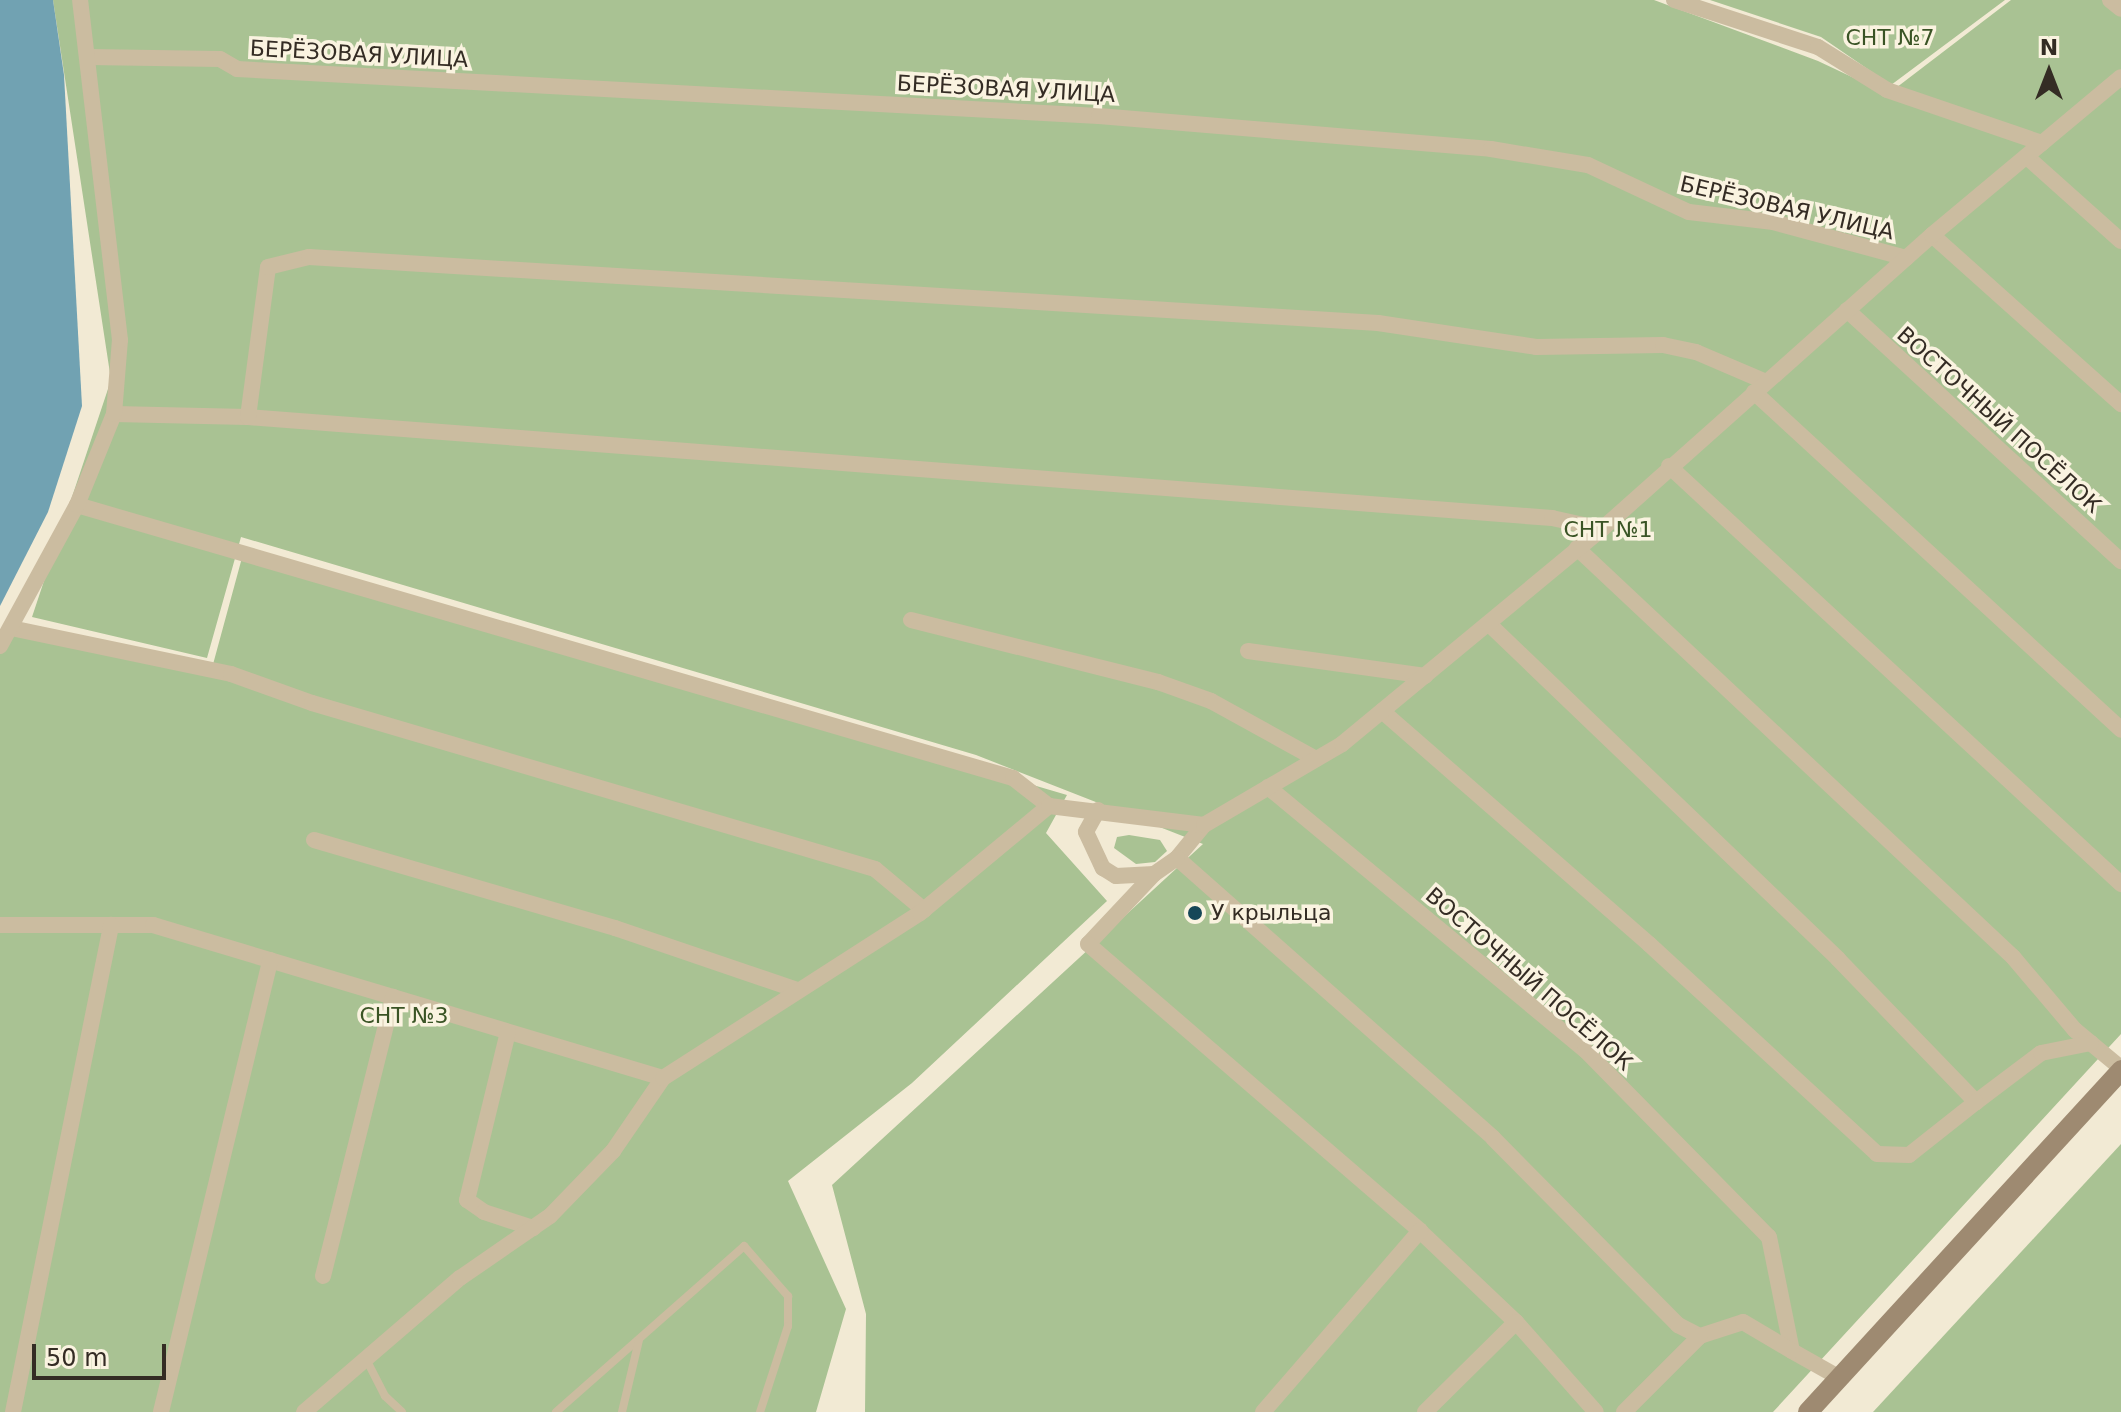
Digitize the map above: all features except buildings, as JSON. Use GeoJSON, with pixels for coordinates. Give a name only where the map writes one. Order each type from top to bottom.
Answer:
{"type":"FeatureCollection","features":[{"type":"Feature","properties":{"kind":"main road"},"geometry":{"type":"LineString","coordinates":[[1808,1412],[2121,1069]]}},
{"type":"Feature","properties":{"kind":"street"},"geometry":{"type":"LineString","coordinates":[[0,646],[77,505],[114,414],[120,340],[80,0]]}},
{"type":"Feature","properties":{"kind":"street"},"geometry":{"type":"LineString","coordinates":[[1674,0],[1818,47],[1887,90],[2042,143]]}},
{"type":"Feature","properties":{"kind":"street"},"geometry":{"type":"LineString","coordinates":[[2110,0],[2121,9]]}},
{"type":"Feature","properties":{"kind":"street","name":"БЕРЁЗОВАЯ УЛИЦА"},"geometry":{"type":"LineString","coordinates":[[88,57],[220,59],[237,69],[1099,116],[1491,149],[1588,165],[1689,212],[1773,222],[1906,258]]}},
{"type":"Feature","properties":{"kind":"street"},"geometry":{"type":"LineString","coordinates":[[1596,1412],[1516,1322],[1420,1231],[1088,944],[1154,874],[1177,858],[1204,825],[1316,759],[1382,711],[1489,624],[1602,529],[1669,466],[1932,235],[2120,78]]}},
{"type":"Feature","properties":{"kind":"street"},"geometry":{"type":"LineString","coordinates":[[2027,157],[2121,241]]}},
{"type":"Feature","properties":{"kind":"street"},"geometry":{"type":"LineString","coordinates":[[1932,235],[2121,404]]}},
{"type":"Feature","properties":{"kind":"street"},"geometry":{"type":"LineString","coordinates":[[248,417],[268,267],[309,257],[1378,323],[1536,347],[1663,345],[1696,352],[1760,387],[2121,730]]}},
{"type":"Feature","properties":{"kind":"street","name":"ВОСТОЧНЫЙ ПОСЁЛОК"},"geometry":{"type":"LineString","coordinates":[[1847,310],[2121,561]]}},
{"type":"Feature","properties":{"kind":"street"},"geometry":{"type":"LineString","coordinates":[[114,414],[248,417],[1552,518],[1602,529]]}},
{"type":"Feature","properties":{"kind":"street"},"geometry":{"type":"LineString","coordinates":[[1669,466],[2121,884]]}},
{"type":"Feature","properties":{"kind":"street"},"geometry":{"type":"LineString","coordinates":[[77,505],[1013,778],[1049,806],[1204,825]]}},
{"type":"Feature","properties":{"kind":"street"},"geometry":{"type":"LineString","coordinates":[[1577,548],[2013,957],[2091,1043],[2121,1069]]}},
{"type":"Feature","properties":{"kind":"street"},"geometry":{"type":"LineString","coordinates":[[911,620],[1158,682],[1211,701],[1316,759]]}},
{"type":"Feature","properties":{"kind":"street"},"geometry":{"type":"LineString","coordinates":[[1489,624],[1838,959],[1976,1102]]}},
{"type":"Feature","properties":{"kind":"street"},"geometry":{"type":"LineString","coordinates":[[11,628],[231,674],[312,703],[875,869],[924,910]]}},
{"type":"Feature","properties":{"kind":"street"},"geometry":{"type":"LineString","coordinates":[[1248,651],[1425,676]]}},
{"type":"Feature","properties":{"kind":"street"},"geometry":{"type":"LineString","coordinates":[[1382,711],[1649,944],[1877,1154],[1909,1155],[2041,1053],[2091,1043]]}},
{"type":"Feature","properties":{"kind":"street","name":"ВОСТОЧНЫЙ ПОСЁЛОК"},"geometry":{"type":"LineString","coordinates":[[1268,787],[1585,1050],[1769,1237],[1792,1351]]}},
{"type":"Feature","properties":{"kind":"street"},"geometry":{"type":"LineString","coordinates":[[304,1412],[364,1356],[460,1278],[533,1228],[613,1151],[663,1078],[924,910],[1049,806]]}},
{"type":"Feature","properties":{"kind":"street"},"geometry":{"type":"LineString","coordinates":[[1098,810],[1086,832],[1103,868],[1116,876],[1154,874]]}},
{"type":"Feature","properties":{"kind":"street"},"geometry":{"type":"LineString","coordinates":[[314,840],[615,928],[797,990]]}},
{"type":"Feature","properties":{"kind":"street"},"geometry":{"type":"LineString","coordinates":[[1177,858],[1493,1138],[1678,1325],[1700,1336]]}},
{"type":"Feature","properties":{"kind":"street"},"geometry":{"type":"LineString","coordinates":[[0,925],[153,925],[663,1078]]}},
{"type":"Feature","properties":{"kind":"street"},"geometry":{"type":"LineString","coordinates":[[13,1412],[111,925]]}},
{"type":"Feature","properties":{"kind":"street"},"geometry":{"type":"LineString","coordinates":[[161,1412],[270,960]]}},
{"type":"Feature","properties":{"kind":"street"},"geometry":{"type":"LineString","coordinates":[[323,1276],[393,997]]}},
{"type":"Feature","properties":{"kind":"street"},"geometry":{"type":"LineString","coordinates":[[508,1032],[467,1200],[484,1212],[533,1228]]}},
{"type":"Feature","properties":{"kind":"street"},"geometry":{"type":"LineString","coordinates":[[1263,1412],[1420,1231]]}},
{"type":"Feature","properties":{"kind":"street"},"geometry":{"type":"LineString","coordinates":[[1425,1412],[1516,1322]]}},
{"type":"Feature","properties":{"kind":"street"},"geometry":{"type":"LineString","coordinates":[[1624,1412],[1700,1336],[1743,1322],[1840,1378]]}},
{"type":"Feature","properties":{"kind":"lane"},"geometry":{"type":"LineString","coordinates":[[556,1412],[744,1246],[788,1296],[788,1326],[760,1412]]}},
{"type":"Feature","properties":{"kind":"lane"},"geometry":{"type":"LineString","coordinates":[[622,1412],[640,1340]]}},
{"type":"Feature","properties":{"kind":"lane"},"geometry":{"type":"LineString","coordinates":[[364,1356],[385,1396],[402,1412]]}},
{"type":"Feature","properties":{"kind":"green space","name":"СНТ №1"},"geometry":{"type":"Polygon","coordinates":[[[53,0],[1654,0],[1818,61],[1888,94],[2011,0],[2121,0],[2121,1034],[1773,1412],[865,1412],[866,1314],[832,1185],[1203,844],[976,755],[241,537],[207,658],[32,617],[111,380],[53,0]]]}},
{"type":"Feature","properties":{"kind":"green space","name":"СНТ №7"},"geometry":{"type":"Polygon","coordinates":[[[1710,0],[2005,0],[1891,85],[1821,37],[1710,0]]]}},
{"type":"Feature","properties":{"kind":"green space","name":"СНТ №3"},"geometry":{"type":"Polygon","coordinates":[[[243,554],[1067,795],[1046,833],[1107,901],[912,1083],[788,1181],[846,1309],[816,1412],[0,1412],[0,629],[212,668],[243,554]]]}},
{"type":"Feature","properties":{"kind":"green space"},"geometry":{"type":"Polygon","coordinates":[[[1129,835],[1160,840],[1167,851],[1155,862],[1136,864],[1114,848],[1117,837],[1129,835]]]}},
{"type":"Feature","properties":{"kind":"green space"},"geometry":{"type":"Polygon","coordinates":[[[2121,1144],[2121,1412],[1873,1412],[2121,1144]]]}},
{"type":"Feature","properties":{"kind":"water"},"geometry":{"type":"Polygon","coordinates":[[[0,0],[53,0],[64,75],[82,406],[48,512],[0,606],[0,0]]]}},
{"type":"Feature","properties":{"kind":"place","name":"У крыльца"},"geometry":{"type":"Point","coordinates":[1195,913]}}]}
